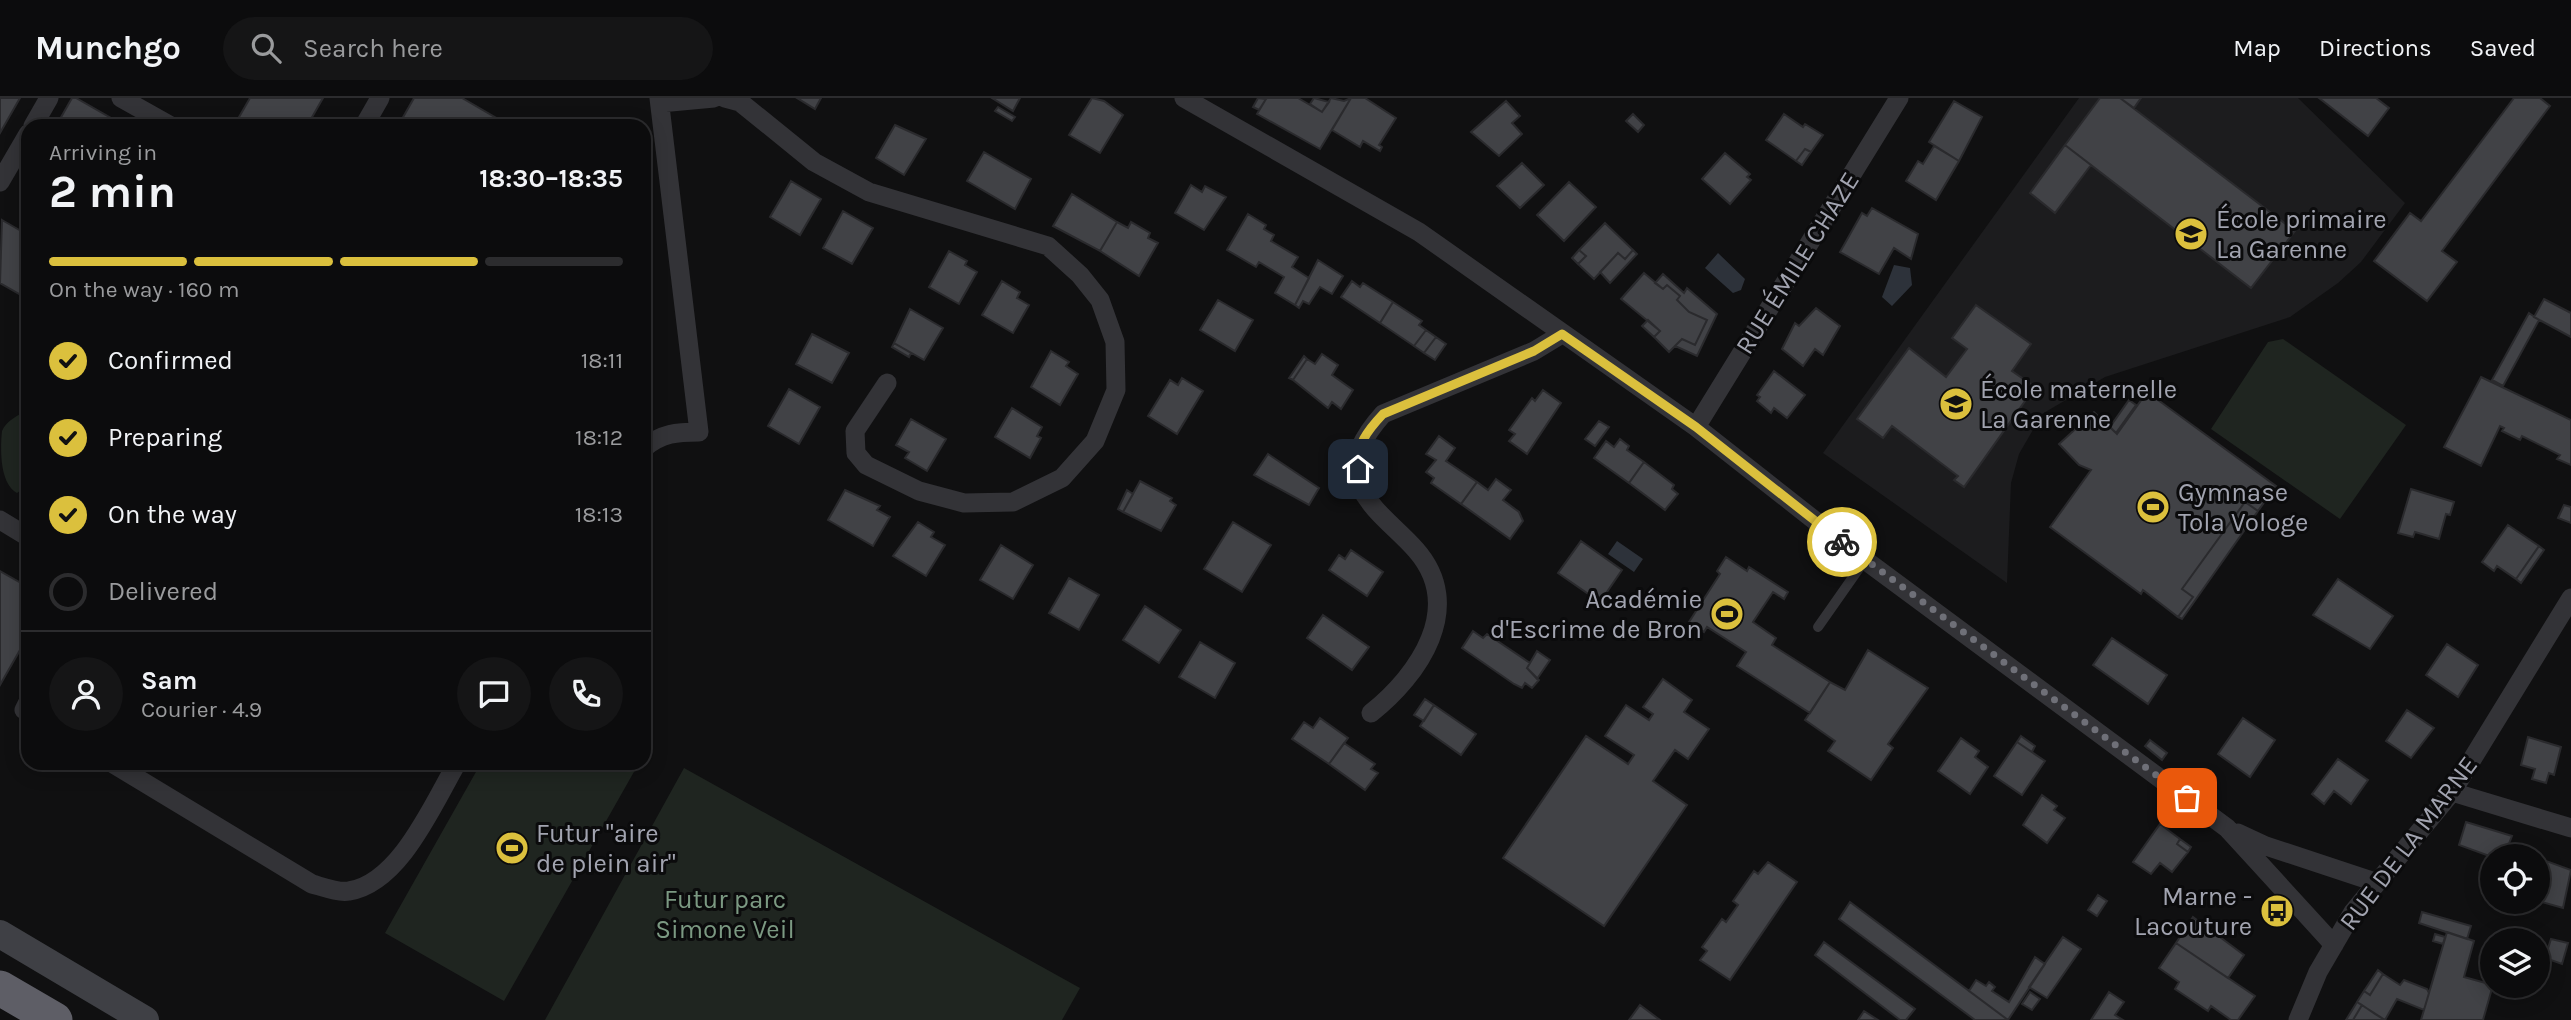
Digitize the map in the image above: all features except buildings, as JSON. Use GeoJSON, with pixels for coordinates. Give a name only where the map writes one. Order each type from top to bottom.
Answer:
{"type":"FeatureCollection","features":[{"type":"Feature","properties":{"kind":"highway"},"geometry":{"type":"LineString","coordinates":[[0,988],[55,1020]]}},
{"type":"Feature","properties":{"kind":"main road"},"geometry":{"type":"LineString","coordinates":[[0,934],[145,1020]]}},
{"type":"Feature","properties":{"kind":"street"},"geometry":{"type":"LineString","coordinates":[[37,119],[49,98]]}},
{"type":"Feature","properties":{"kind":"street"},"geometry":{"type":"LineString","coordinates":[[121,98],[158,119]]}},
{"type":"Feature","properties":{"kind":"street"},"geometry":{"type":"LineString","coordinates":[[368,119],[380,98]]}},
{"type":"Feature","properties":{"kind":"street"},"geometry":{"type":"LineString","coordinates":[[651,442],[656,437],[674,432],[699,432],[660,100],[714,98]]}},
{"type":"Feature","properties":{"kind":"street"},"geometry":{"type":"LineString","coordinates":[[724,98],[740,102],[814,162],[869,192],[1048,246],[1080,275],[1100,300],[1115,342],[1116,390],[1095,441],[1062,478],[1013,502],[964,503],[919,491],[866,465],[856,453],[855,431],[887,383]]}},
{"type":"Feature","properties":{"kind":"street"},"geometry":{"type":"LineString","coordinates":[[1184,98],[1419,232],[1696,427],[1865,560],[2227,828],[2333,945]]}},
{"type":"Feature","properties":{"kind":"street","name":"RUE ÉMILE CHAZE"},"geometry":{"type":"LineString","coordinates":[[1696,427],[1899,98]]}},
{"type":"Feature","properties":{"kind":"street"},"geometry":{"type":"LineString","coordinates":[[0,182],[21,146]]}},
{"type":"Feature","properties":{"kind":"street"},"geometry":{"type":"LineString","coordinates":[[1371,713],[1396,693],[1428,647],[1439,609],[1434,583],[1418,551],[1382,516],[1359,484],[1357,453],[1367,432],[1383,414],[1534,351],[1562,334]]}},
{"type":"Feature","properties":{"kind":"street"},"geometry":{"type":"LineString","coordinates":[[0,520],[21,533]]}},
{"type":"Feature","properties":{"kind":"street","name":"RUE DE LA MARNE"},"geometry":{"type":"LineString","coordinates":[[2298,1020],[2333,945],[2375,882],[2452,792],[2571,598]]}},
{"type":"Feature","properties":{"kind":"street"},"geometry":{"type":"LineString","coordinates":[[124,770],[312,884],[347,892],[377,881],[405,851],[453,770]]}},
{"type":"Feature","properties":{"kind":"street"},"geometry":{"type":"LineString","coordinates":[[2452,792],[2571,828]]}},
{"type":"Feature","properties":{"kind":"street"},"geometry":{"type":"LineString","coordinates":[[2227,828],[2266,846],[2375,882]]}},
{"type":"Feature","properties":{"kind":"lane"},"geometry":{"type":"LineString","coordinates":[[1818,626],[1865,560]]}},
{"type":"Feature","properties":{"kind":"shaded area"},"geometry":{"type":"Polygon","coordinates":[[[2079,98],[2298,98],[2405,203],[2361,262],[2338,283],[2290,317],[2105,377],[2042,414],[2019,454],[2011,483],[2007,583],[1823,453],[2079,98]]]}},
{"type":"Feature","properties":{"kind":"shaded area"},"geometry":{"type":"Polygon","coordinates":[[[1718,253],[1745,279],[1741,290],[1733,293],[1705,268],[1718,253]]]}},
{"type":"Feature","properties":{"kind":"shaded area"},"geometry":{"type":"Polygon","coordinates":[[[1894,265],[1910,268],[1912,285],[1892,306],[1882,297],[1894,265]]]}},
{"type":"Feature","properties":{"kind":"shaded area"},"geometry":{"type":"Polygon","coordinates":[[[1617,541],[1643,559],[1634,572],[1608,554],[1617,541]]]}},
{"type":"Feature","properties":{"kind":"green space"},"geometry":{"type":"Polygon","coordinates":[[[2283,339],[2406,425],[2340,519],[2211,429],[2268,342],[2283,339]]]}},
{"type":"Feature","properties":{"kind":"green space"},"geometry":{"type":"Polygon","coordinates":[[[21,414],[21,490],[17,493],[7,482],[1,457],[2,431],[21,414]]]}},
{"type":"Feature","properties":{"kind":"green space","name":"Futur parc Simone Veil"},"geometry":{"type":"Polygon","coordinates":[[[684,768],[1080,988],[1062,1020],[545,1020],[684,768]]]}},
{"type":"Feature","properties":{"kind":"green space","name":"Futur \"aire de plein air\""},"geometry":{"type":"Polygon","coordinates":[[[477,770],[635,770],[504,1001],[385,933],[477,770]]]}},
{"type":"Feature","properties":{"kind":"way so far"},"geometry":{"type":"LineString","coordinates":[[1842,542],[2187,798]]}},
{"type":"Feature","properties":{"kind":"place","name":"École primaire La Garenne"},"geometry":{"type":"Point","coordinates":[2191,234]}},
{"type":"Feature","properties":{"kind":"place","name":"École maternelle La Garenne"},"geometry":{"type":"Point","coordinates":[1956,404]}},
{"type":"Feature","properties":{"kind":"place","name":"Gymnase Tola Vologe"},"geometry":{"type":"Point","coordinates":[2153,507]}},
{"type":"Feature","properties":{"kind":"place","name":"Académie d'Escrime de Bron"},"geometry":{"type":"Point","coordinates":[1727,614]}},
{"type":"Feature","properties":{"kind":"place","name":"Futur \"aire de plein air\""},"geometry":{"type":"Point","coordinates":[512,848]}},
{"type":"Feature","properties":{"kind":"place","name":"Marne - Lacouture"},"geometry":{"type":"Point","coordinates":[2277,911]}},
{"type":"Feature","properties":{"kind":"route"},"geometry":{"type":"LineString","coordinates":[[1358,469],[1357,453],[1367,432],[1383,414],[1534,351],[1562,334],[1696,427],[1842,542]]}}]}
